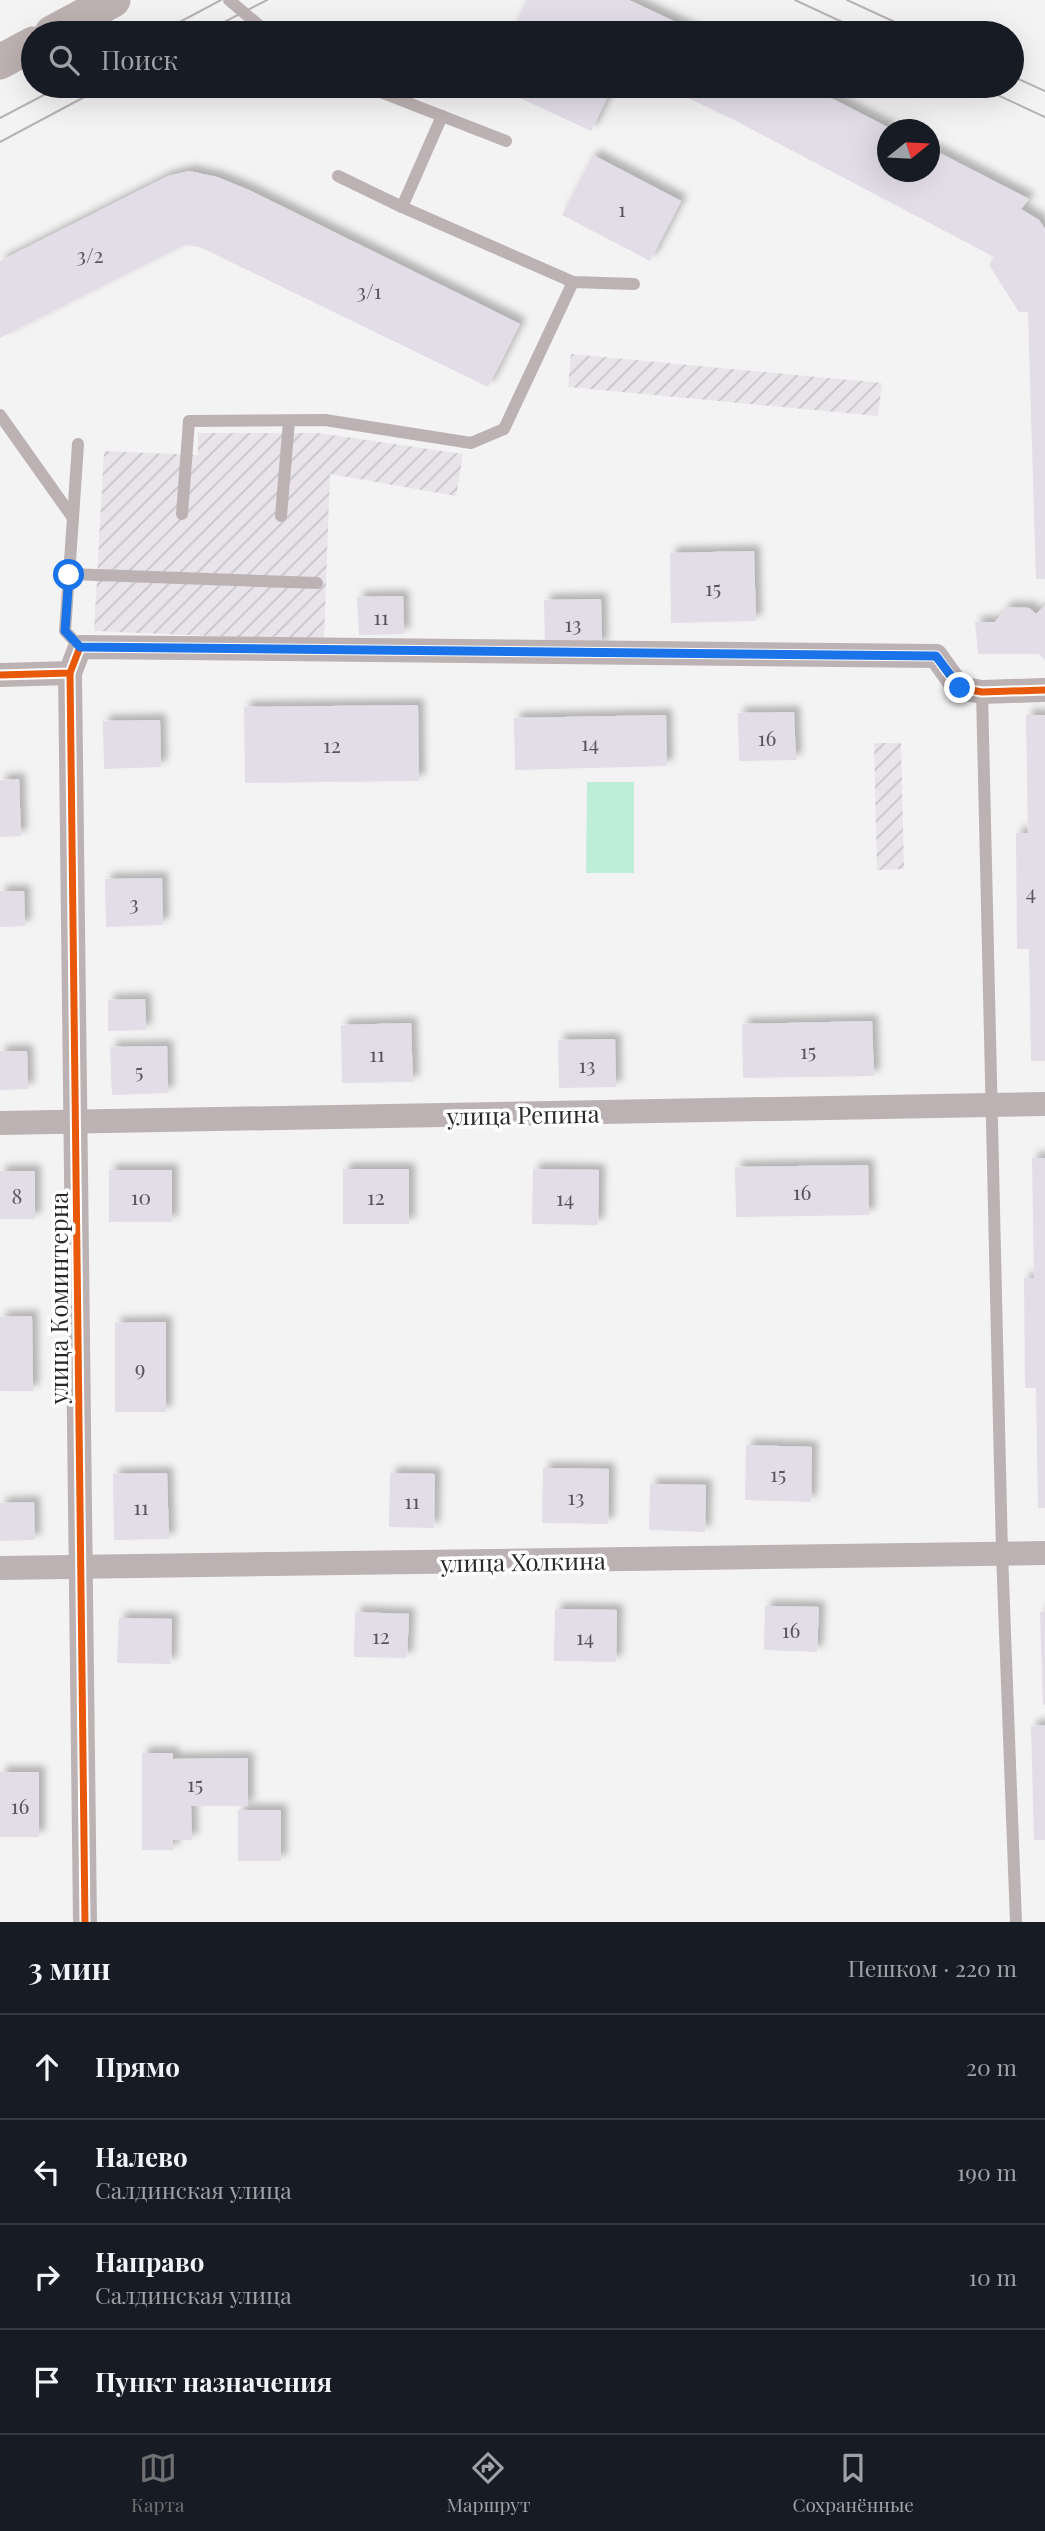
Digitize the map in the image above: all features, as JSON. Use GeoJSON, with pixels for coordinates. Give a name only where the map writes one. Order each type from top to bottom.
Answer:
{"type":"FeatureCollection","features":[{"type":"Feature","properties":{"kind":"main road"},"geometry":{"type":"LineString","coordinates":[[74,21],[113,0]]}},
{"type":"Feature","properties":{"kind":"main road"},"geometry":{"type":"LineString","coordinates":[[0,62],[21,51]]}},
{"type":"Feature","properties":{"kind":"street"},"geometry":{"type":"LineString","coordinates":[[0,675],[69,673],[80,647],[936,656],[960,688],[982,692],[1045,690]]}},
{"type":"Feature","properties":{"kind":"street","name":"улица Коминтерна"},"geometry":{"type":"LineString","coordinates":[[69,673],[85,1922]]}},
{"type":"Feature","properties":{"kind":"street","name":"улица Репина"},"geometry":{"type":"LineString","coordinates":[[0,1123],[1045,1104]]}},
{"type":"Feature","properties":{"kind":"street","name":"улица Холкина"},"geometry":{"type":"LineString","coordinates":[[0,1568],[1045,1553]]}},
{"type":"Feature","properties":{"kind":"lane"},"geometry":{"type":"LineString","coordinates":[[229,0],[254,21]]}},
{"type":"Feature","properties":{"kind":"lane"},"geometry":{"type":"LineString","coordinates":[[396,98],[506,141]]}},
{"type":"Feature","properties":{"kind":"lane"},"geometry":{"type":"LineString","coordinates":[[402,208],[442,116]]}},
{"type":"Feature","properties":{"kind":"lane"},"geometry":{"type":"LineString","coordinates":[[338,176],[402,208],[573,282],[634,284]]}},
{"type":"Feature","properties":{"kind":"lane"},"geometry":{"type":"LineString","coordinates":[[182,513],[188,421],[326,420],[471,443],[504,429],[573,282]]}},
{"type":"Feature","properties":{"kind":"lane"},"geometry":{"type":"LineString","coordinates":[[0,415],[73,518]]}},
{"type":"Feature","properties":{"kind":"lane"},"geometry":{"type":"LineString","coordinates":[[281,516],[289,421]]}},
{"type":"Feature","properties":{"kind":"lane"},"geometry":{"type":"LineString","coordinates":[[78,444],[65,631],[80,647]]}},
{"type":"Feature","properties":{"kind":"lane"},"geometry":{"type":"LineString","coordinates":[[69,575],[317,583]]}},
{"type":"Feature","properties":{"kind":"lane"},"geometry":{"type":"LineString","coordinates":[[982,692],[1002,1553],[1016,1922]]}},
{"type":"Feature","properties":{"kind":"shaded area"},"geometry":{"type":"Polygon","coordinates":[[[571,354],[882,383],[878,416],[568,387],[571,354]]]}},
{"type":"Feature","properties":{"kind":"shaded area"},"geometry":{"type":"Polygon","coordinates":[[[198,433],[318,433],[463,454],[456,496],[330,474],[324,641],[94,631],[104,451],[198,455],[198,433]]]}},
{"type":"Feature","properties":{"kind":"shaded area"},"geometry":{"type":"Polygon","coordinates":[[[874,743],[901,743],[904,869],[877,870],[874,743]]]}},
{"type":"Feature","properties":{"kind":"green space"},"geometry":{"type":"Polygon","coordinates":[[[587,782],[634,782],[634,873],[586,873],[587,782]]]}},
{"type":"Feature","properties":{"kind":"building"},"geometry":{"type":"Polygon","coordinates":[[[527,0],[629,0],[674,21],[517,21],[527,0]]]}},
{"type":"Feature","properties":{"kind":"building"},"geometry":{"type":"Polygon","coordinates":[[[520,98],[607,98],[591,131],[520,98]]]}},
{"type":"Feature","properties":{"kind":"building"},"geometry":{"type":"Polygon","coordinates":[[[688,98],[831,98],[877,122],[877,182],[940,182],[940,153],[1029,199],[1021,209],[1039,220],[1045,229],[1045,579],[1036,579],[1028,312],[1019,312],[989,265],[994,257],[688,98]]]}},
{"type":"Feature","properties":{"kind":"building"},"geometry":{"type":"Polygon","coordinates":[[[593,155],[681,201],[650,261],[562,215],[593,155]]]}},
{"type":"Feature","properties":{"kind":"building"},"geometry":{"type":"Polygon","coordinates":[[[189,171],[217,177],[249,190],[520,324],[488,387],[200,247],[184,245],[0,338],[0,261],[168,176],[189,171]]]}},
{"type":"Feature","properties":{"kind":"building"},"geometry":{"type":"Polygon","coordinates":[[[754,551],[756,621],[671,623],[670,553],[754,551]]]}},
{"type":"Feature","properties":{"kind":"building"},"geometry":{"type":"Polygon","coordinates":[[[403,596],[404,634],[359,635],[357,597],[403,596]]]}},
{"type":"Feature","properties":{"kind":"building"},"geometry":{"type":"Polygon","coordinates":[[[601,599],[602,646],[545,647],[544,600],[601,599]]]}},
{"type":"Feature","properties":{"kind":"building"},"geometry":{"type":"Polygon","coordinates":[[[1045,605],[1045,660],[1039,654],[978,654],[975,622],[995,622],[1007,607],[1029,608],[1036,614],[1045,605]]]}},
{"type":"Feature","properties":{"kind":"building"},"geometry":{"type":"Polygon","coordinates":[[[418,705],[419,781],[245,783],[244,707],[418,705]]]}},
{"type":"Feature","properties":{"kind":"building"},"geometry":{"type":"Polygon","coordinates":[[[794,712],[796,760],[739,761],[738,713],[794,712]]]}},
{"type":"Feature","properties":{"kind":"building"},"geometry":{"type":"Polygon","coordinates":[[[666,715],[667,766],[515,770],[514,718],[666,715]]]}},
{"type":"Feature","properties":{"kind":"building"},"geometry":{"type":"Polygon","coordinates":[[[1026,715],[1045,715],[1045,1061],[1031,1061],[1029,949],[1017,949],[1016,833],[1028,833],[1026,715]]]}},
{"type":"Feature","properties":{"kind":"building"},"geometry":{"type":"Polygon","coordinates":[[[160,720],[161,767],[104,769],[103,721],[160,720]]]}},
{"type":"Feature","properties":{"kind":"building"},"geometry":{"type":"Polygon","coordinates":[[[19,779],[21,836],[0,837],[0,780],[19,779]]]}},
{"type":"Feature","properties":{"kind":"building"},"geometry":{"type":"Polygon","coordinates":[[[162,878],[163,925],[106,927],[105,879],[162,878]]]}},
{"type":"Feature","properties":{"kind":"building"},"geometry":{"type":"Polygon","coordinates":[[[0,891],[24,891],[25,926],[0,927],[0,891]]]}},
{"type":"Feature","properties":{"kind":"building"},"geometry":{"type":"Polygon","coordinates":[[[145,999],[146,1030],[108,1031],[108,1000],[145,999]]]}},
{"type":"Feature","properties":{"kind":"building"},"geometry":{"type":"Polygon","coordinates":[[[872,1021],[874,1076],[743,1078],[742,1024],[872,1021]]]}},
{"type":"Feature","properties":{"kind":"building"},"geometry":{"type":"Polygon","coordinates":[[[411,1023],[413,1082],[342,1083],[341,1025],[411,1023]]]}},
{"type":"Feature","properties":{"kind":"building"},"geometry":{"type":"Polygon","coordinates":[[[615,1039],[616,1087],[559,1088],[558,1040],[615,1039]]]}},
{"type":"Feature","properties":{"kind":"building"},"geometry":{"type":"Polygon","coordinates":[[[167,1046],[168,1093],[112,1095],[110,1047],[167,1046]]]}},
{"type":"Feature","properties":{"kind":"building"},"geometry":{"type":"Polygon","coordinates":[[[0,1051],[27,1051],[28,1089],[0,1090],[0,1051]]]}},
{"type":"Feature","properties":{"kind":"building"},"geometry":{"type":"Polygon","coordinates":[[[1032,1158],[1045,1158],[1045,1508],[1038,1508],[1036,1388],[1025,1388],[1024,1278],[1034,1278],[1032,1158]]]}},
{"type":"Feature","properties":{"kind":"building"},"geometry":{"type":"Polygon","coordinates":[[[868,1165],[869,1215],[736,1217],[735,1167],[868,1165]]]}},
{"type":"Feature","properties":{"kind":"building"},"geometry":{"type":"Polygon","coordinates":[[[343,1169],[409,1169],[409,1224],[343,1224],[343,1169]]]}},
{"type":"Feature","properties":{"kind":"building"},"geometry":{"type":"Polygon","coordinates":[[[533,1169],[599,1170],[598,1225],[532,1224],[533,1169]]]}},
{"type":"Feature","properties":{"kind":"building"},"geometry":{"type":"Polygon","coordinates":[[[109,1170],[172,1170],[172,1222],[109,1222],[109,1170]]]}},
{"type":"Feature","properties":{"kind":"building"},"geometry":{"type":"Polygon","coordinates":[[[0,1171],[35,1171],[35,1219],[0,1219],[0,1171]]]}},
{"type":"Feature","properties":{"kind":"building"},"geometry":{"type":"Polygon","coordinates":[[[32,1316],[33,1391],[0,1391],[0,1317],[32,1316]]]}},
{"type":"Feature","properties":{"kind":"building"},"geometry":{"type":"Polygon","coordinates":[[[166,1322],[166,1412],[115,1412],[115,1323],[166,1322]]]}},
{"type":"Feature","properties":{"kind":"building"},"geometry":{"type":"Polygon","coordinates":[[[746,1445],[812,1447],[811,1502],[745,1500],[746,1445]]]}},
{"type":"Feature","properties":{"kind":"building"},"geometry":{"type":"Polygon","coordinates":[[[543,1468],[609,1469],[608,1524],[542,1523],[543,1468]]]}},
{"type":"Feature","properties":{"kind":"building"},"geometry":{"type":"Polygon","coordinates":[[[167,1473],[169,1539],[114,1540],[113,1474],[167,1473]]]}},
{"type":"Feature","properties":{"kind":"building"},"geometry":{"type":"Polygon","coordinates":[[[390,1473],[435,1474],[434,1528],[389,1527],[390,1473]]]}},
{"type":"Feature","properties":{"kind":"building"},"geometry":{"type":"Polygon","coordinates":[[[650,1484],[706,1485],[705,1532],[649,1530],[650,1484]]]}},
{"type":"Feature","properties":{"kind":"building"},"geometry":{"type":"Polygon","coordinates":[[[34,1502],[35,1540],[0,1541],[0,1503],[34,1502]]]}},
{"type":"Feature","properties":{"kind":"building"},"geometry":{"type":"Polygon","coordinates":[[[765,1606],[819,1607],[817,1652],[764,1650],[765,1606]]]}},
{"type":"Feature","properties":{"kind":"building"},"geometry":{"type":"Polygon","coordinates":[[[555,1609],[617,1610],[616,1662],[554,1661],[555,1609]]]}},
{"type":"Feature","properties":{"kind":"building"},"geometry":{"type":"Polygon","coordinates":[[[1045,1611],[1045,1705],[1043,1705],[1040,1612],[1045,1611]]]}},
{"type":"Feature","properties":{"kind":"building"},"geometry":{"type":"Polygon","coordinates":[[[355,1612],[409,1614],[407,1658],[354,1657],[355,1612]]]}},
{"type":"Feature","properties":{"kind":"building"},"geometry":{"type":"Polygon","coordinates":[[[119,1618],[172,1619],[171,1664],[117,1663],[119,1618]]]}},
{"type":"Feature","properties":{"kind":"building"},"geometry":{"type":"Polygon","coordinates":[[[1045,1725],[1045,1840],[1034,1840],[1031,1726],[1045,1725]]]}},
{"type":"Feature","properties":{"kind":"building"},"geometry":{"type":"Polygon","coordinates":[[[142,1753],[173,1753],[173,1759],[248,1758],[248,1806],[191,1806],[192,1840],[173,1840],[173,1850],[142,1850],[142,1753]]]}},
{"type":"Feature","properties":{"kind":"building"},"geometry":{"type":"Polygon","coordinates":[[[0,1772],[39,1772],[39,1837],[0,1837],[0,1772]]]}},
{"type":"Feature","properties":{"kind":"building"},"geometry":{"type":"Polygon","coordinates":[[[238,1810],[281,1810],[281,1861],[238,1861],[238,1810]]]}},
{"type":"Feature","properties":{"kind":"tram line"},"geometry":{"type":"LineString","coordinates":[[182,21],[221,0]]}},
{"type":"Feature","properties":{"kind":"tram line"},"geometry":{"type":"LineString","coordinates":[[226,21],[267,0]]}},
{"type":"Feature","properties":{"kind":"tram line"},"geometry":{"type":"LineString","coordinates":[[795,0],[840,21]]}},
{"type":"Feature","properties":{"kind":"tram line"},"geometry":{"type":"LineString","coordinates":[[847,0],[893,21]]}},
{"type":"Feature","properties":{"kind":"tram line"},"geometry":{"type":"LineString","coordinates":[[1024,81],[1045,91]]}},
{"type":"Feature","properties":{"kind":"tram line"},"geometry":{"type":"LineString","coordinates":[[0,118],[38,98]]}},
{"type":"Feature","properties":{"kind":"tram line"},"geometry":{"type":"LineString","coordinates":[[0,142],[82,98]]}},
{"type":"Feature","properties":{"kind":"tram line"},"geometry":{"type":"LineString","coordinates":[[1004,98],[1045,117]]}},
{"type":"Feature","properties":{"kind":"cycle path"},"geometry":{"type":"LineString","coordinates":[[0,675],[70,673],[80,647],[936,656],[959,688],[982,692],[1045,690]]}},
{"type":"Feature","properties":{"kind":"cycle path"},"geometry":{"type":"LineString","coordinates":[[70,673],[85,1922]]}},
{"type":"Feature","properties":{"kind":"route"},"geometry":{"type":"LineString","coordinates":[[69,575],[65,631],[80,647],[936,656],[960,688]]}}]}
